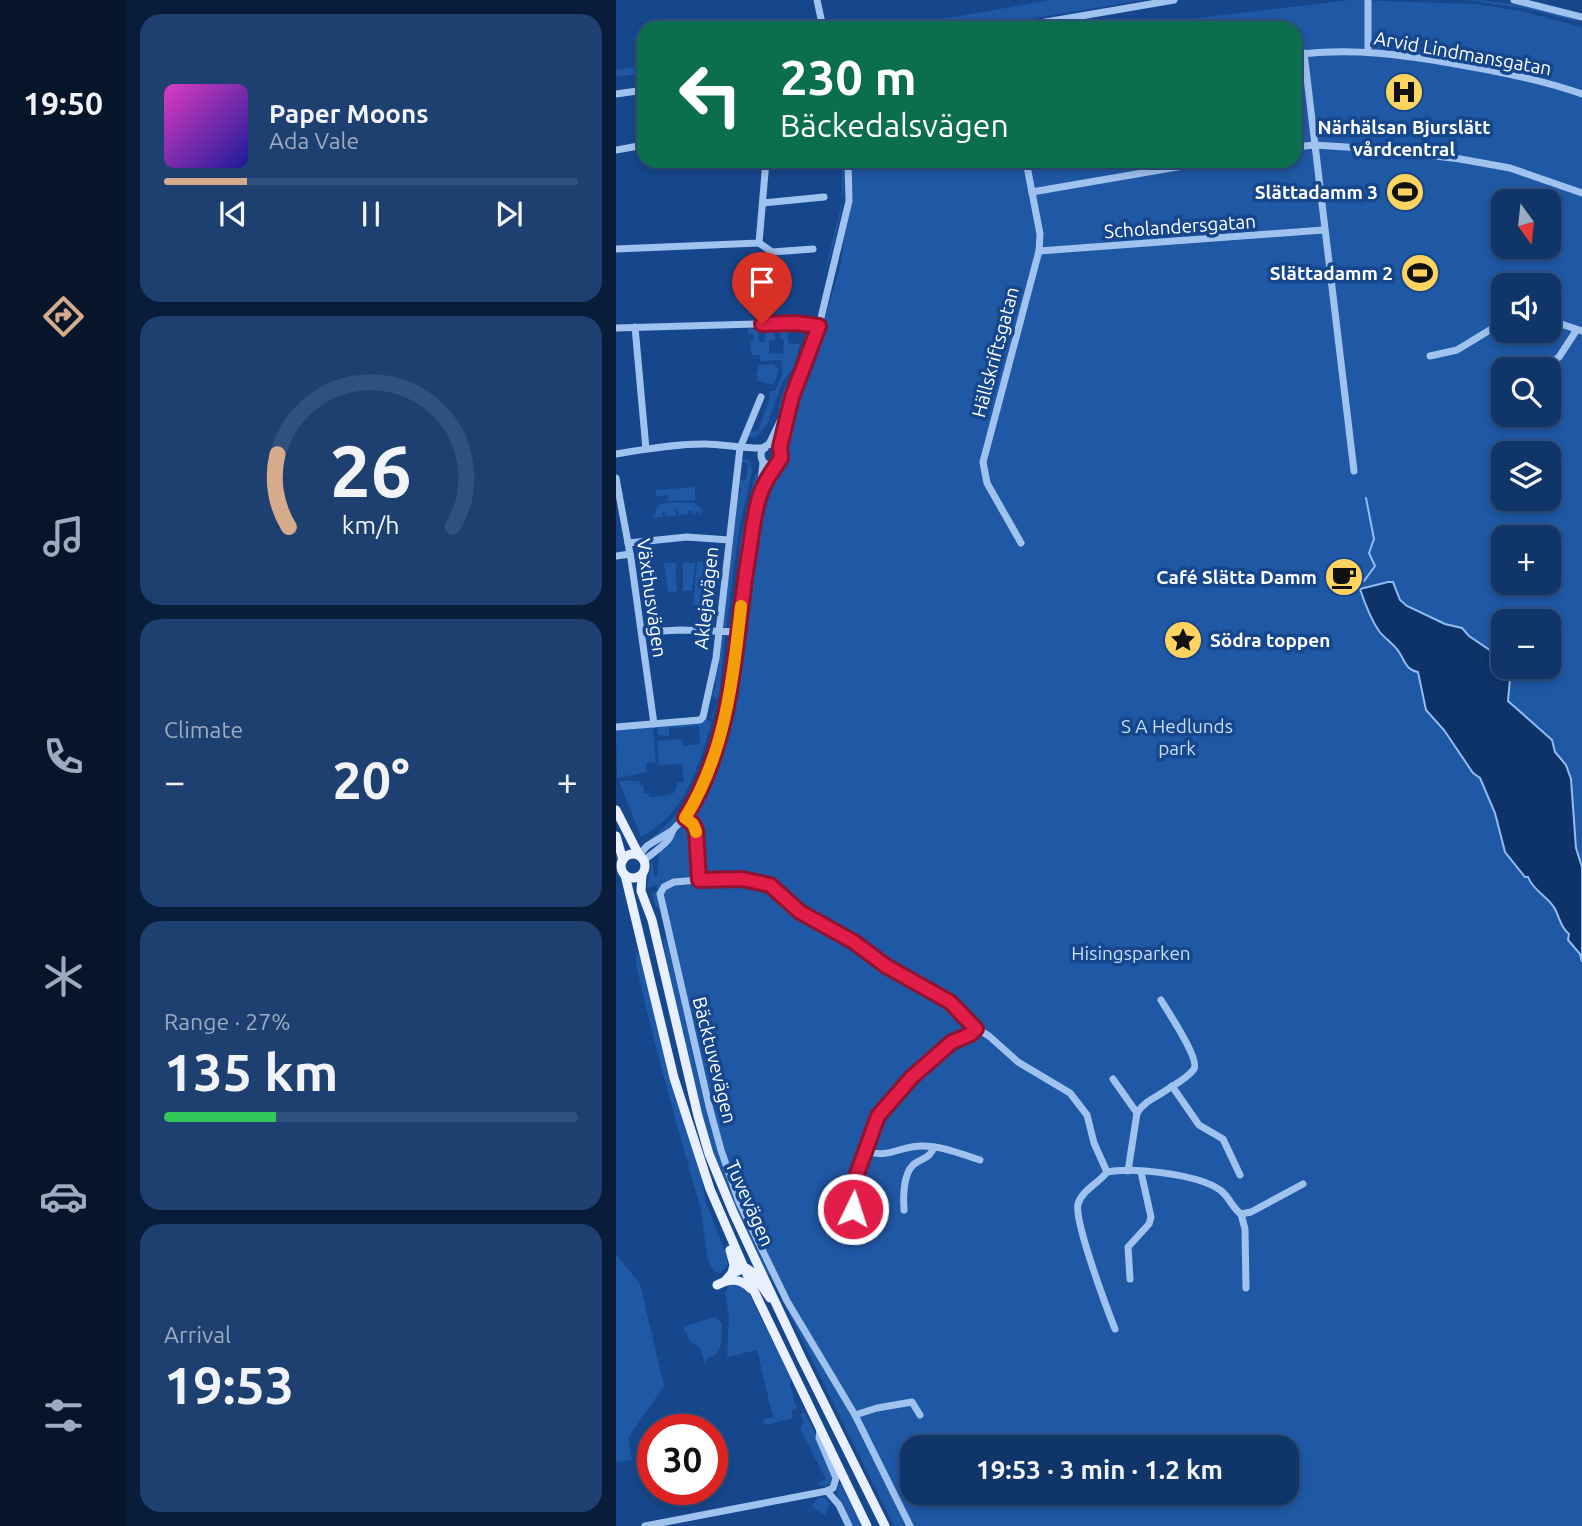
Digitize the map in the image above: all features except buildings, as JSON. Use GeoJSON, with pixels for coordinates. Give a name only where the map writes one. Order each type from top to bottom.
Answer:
{"type":"FeatureCollection","features":[{"type":"Feature","properties":{"kind":"main road"},"geometry":{"type":"LineString","coordinates":[[616,810],[640,856]]}},
{"type":"Feature","properties":{"kind":"main road","name":"Tuvevägen"},"geometry":{"type":"LineString","coordinates":[[616,836],[674,1078],[710,1189],[743,1268],[867,1526]]}},
{"type":"Feature","properties":{"kind":"main road"},"geometry":{"type":"LineString","coordinates":[[623,860],[628,854],[640,856]]}},
{"type":"Feature","properties":{"kind":"main road","name":"Tuvevägen"},"geometry":{"type":"LineString","coordinates":[[640,856],[645,867],[642,874],[643,898],[652,920],[698,1116],[721,1184],[835,1429],[885,1526]]}},
{"type":"Feature","properties":{"kind":"main road"},"geometry":{"type":"LineString","coordinates":[[625,875],[634,879],[642,874]]}},
{"type":"Feature","properties":{"kind":"main road"},"geometry":{"type":"LineString","coordinates":[[710,1189],[713,1206],[733,1258],[732,1272]]}},
{"type":"Feature","properties":{"kind":"main road"},"geometry":{"type":"LineString","coordinates":[[755,1293],[740,1281],[721,1283],[732,1272],[743,1268],[752,1272],[767,1297],[775,1301]]}},
{"type":"Feature","properties":{"kind":"street"},"geometry":{"type":"LineString","coordinates":[[817,0],[821,21]]}},
{"type":"Feature","properties":{"kind":"street"},"geometry":{"type":"LineString","coordinates":[[1052,21],[1174,0]]}},
{"type":"Feature","properties":{"kind":"street"},"geometry":{"type":"LineString","coordinates":[[1368,0],[1368,51]]}},
{"type":"Feature","properties":{"kind":"street"},"geometry":{"type":"LineString","coordinates":[[1514,0],[1582,18]]}},
{"type":"Feature","properties":{"kind":"street","name":"Arvid Lindmansgatan"},"geometry":{"type":"LineString","coordinates":[[1302,54],[1368,51],[1507,73],[1582,94]]}},
{"type":"Feature","properties":{"kind":"street"},"geometry":{"type":"LineString","coordinates":[[1302,72],[1314,145],[1353,471]]}},
{"type":"Feature","properties":{"kind":"street"},"geometry":{"type":"LineString","coordinates":[[616,94],[637,91]]}},
{"type":"Feature","properties":{"kind":"street"},"geometry":{"type":"LineString","coordinates":[[616,150],[637,146]]}},
{"type":"Feature","properties":{"kind":"street"},"geometry":{"type":"LineString","coordinates":[[1302,146],[1378,149],[1460,159],[1510,169],[1582,193]]}},
{"type":"Feature","properties":{"kind":"street"},"geometry":{"type":"LineString","coordinates":[[760,243],[766,168]]}},
{"type":"Feature","properties":{"kind":"street"},"geometry":{"type":"LineString","coordinates":[[640,856],[666,843],[673,830],[685,818],[704,780],[720,734],[734,675],[738,632],[760,495],[762,460],[792,397],[819,326],[849,201],[848,168]]}},
{"type":"Feature","properties":{"kind":"street","name":"Hällskriftsgatan"},"geometry":{"type":"LineString","coordinates":[[1021,543],[987,484],[983,462],[1039,251],[1040,234],[1027,168]]}},
{"type":"Feature","properties":{"kind":"street"},"geometry":{"type":"LineString","coordinates":[[1032,192],[1171,168]]}},
{"type":"Feature","properties":{"kind":"street"},"geometry":{"type":"LineString","coordinates":[[763,203],[824,197]]}},
{"type":"Feature","properties":{"kind":"street","name":"Scholandersgatan"},"geometry":{"type":"LineString","coordinates":[[1039,251],[1323,230]]}},
{"type":"Feature","properties":{"kind":"street"},"geometry":{"type":"LineString","coordinates":[[616,249],[760,243],[774,252],[813,249]]}},
{"type":"Feature","properties":{"kind":"street"},"geometry":{"type":"LineString","coordinates":[[616,328],[792,323],[819,326]]}},
{"type":"Feature","properties":{"kind":"street"},"geometry":{"type":"LineString","coordinates":[[1559,357],[1579,331],[1561,324]]}},
{"type":"Feature","properties":{"kind":"street"},"geometry":{"type":"LineString","coordinates":[[635,327],[646,449]]}},
{"type":"Feature","properties":{"kind":"street"},"geometry":{"type":"LineString","coordinates":[[1430,356],[1457,350],[1491,329]]}},
{"type":"Feature","properties":{"kind":"street","name":"Aklejavägen"},"geometry":{"type":"LineString","coordinates":[[616,727],[702,719],[716,658],[742,448],[761,397]]}},
{"type":"Feature","properties":{"kind":"street"},"geometry":{"type":"LineString","coordinates":[[760,495],[774,466],[781,458],[780,447],[792,397]]}},
{"type":"Feature","properties":{"kind":"street"},"geometry":{"type":"LineString","coordinates":[[616,454],[705,444],[742,448],[776,443],[780,447]]}},
{"type":"Feature","properties":{"kind":"street"},"geometry":{"type":"LineString","coordinates":[[742,448],[762,460],[767,467],[774,466]]}},
{"type":"Feature","properties":{"kind":"street","name":"Växthusvägen"},"geometry":{"type":"LineString","coordinates":[[616,478],[630,554],[654,724]]}},
{"type":"Feature","properties":{"kind":"street"},"geometry":{"type":"LineString","coordinates":[[628,543],[687,537],[729,540]]}},
{"type":"Feature","properties":{"kind":"street"},"geometry":{"type":"LineString","coordinates":[[616,556],[630,554]]}},
{"type":"Feature","properties":{"kind":"street"},"geometry":{"type":"LineString","coordinates":[[642,632],[681,629],[738,632]]}},
{"type":"Feature","properties":{"kind":"street"},"geometry":{"type":"LineString","coordinates":[[685,818],[696,830],[699,880],[742,879],[770,885],[800,912],[950,1002],[976,1029],[989,1036],[1018,1062],[1063,1087],[1075,1097],[1087,1115],[1094,1143],[1107,1172]]}},
{"type":"Feature","properties":{"kind":"street","name":"Bäcktuvevägen"},"geometry":{"type":"LineString","coordinates":[[699,880],[670,883],[660,894],[721,1150],[739,1202],[787,1301],[855,1415],[910,1526]]}},
{"type":"Feature","properties":{"kind":"street"},"geometry":{"type":"LineString","coordinates":[[1128,1171],[1137,1114],[1142,1105],[1193,1070],[1195,1061],[1161,1000]]}},
{"type":"Feature","properties":{"kind":"street"},"geometry":{"type":"LineString","coordinates":[[854,1212],[853,1185],[878,1116],[912,1077],[952,1042],[976,1029]]}},
{"type":"Feature","properties":{"kind":"street"},"geometry":{"type":"LineString","coordinates":[[1113,1079],[1137,1114]]}},
{"type":"Feature","properties":{"kind":"street"},"geometry":{"type":"LineString","coordinates":[[1172,1086],[1199,1125],[1226,1142],[1240,1175]]}},
{"type":"Feature","properties":{"kind":"street"},"geometry":{"type":"LineString","coordinates":[[865,1151],[881,1155],[912,1147],[934,1147],[980,1160]]}},
{"type":"Feature","properties":{"kind":"street"},"geometry":{"type":"LineString","coordinates":[[904,1210],[908,1174],[912,1166],[931,1154],[934,1147]]}},
{"type":"Feature","properties":{"kind":"street"},"geometry":{"type":"LineString","coordinates":[[1115,1329],[1077,1212],[1081,1199],[1107,1172],[1141,1172],[1192,1179],[1216,1187],[1241,1214],[1245,1229],[1246,1288]]}},
{"type":"Feature","properties":{"kind":"street"},"geometry":{"type":"LineString","coordinates":[[1130,1279],[1128,1247],[1149,1224],[1151,1217],[1141,1172]]}},
{"type":"Feature","properties":{"kind":"street"},"geometry":{"type":"LineString","coordinates":[[1241,1214],[1251,1212],[1303,1184]]}},
{"type":"Feature","properties":{"kind":"street"},"geometry":{"type":"LineString","coordinates":[[855,1415],[912,1402],[920,1415]]}},
{"type":"Feature","properties":{"kind":"street"},"geometry":{"type":"LineString","coordinates":[[645,1526],[827,1491],[834,1486],[835,1474],[819,1438],[820,1429]]}},
{"type":"Feature","properties":{"kind":"street"},"geometry":{"type":"LineString","coordinates":[[827,1491],[839,1505],[849,1526]]}},
{"type":"Feature","properties":{"kind":"green space"},"geometry":{"type":"Polygon","coordinates":[[[1050,0],[1143,0],[1018,21],[921,21],[1050,0]]]}},
{"type":"Feature","properties":{"kind":"green space","name":"Hisingsparken"},"geometry":{"type":"Polygon","coordinates":[[[1350,0],[1475,4],[1521,11],[1582,27],[1582,1526],[894,1526],[768,1275],[721,1173],[686,1058],[663,940],[666,938],[660,910],[655,905],[652,893],[657,892],[657,885],[647,888],[652,859],[657,878],[659,853],[706,799],[735,715],[760,527],[790,433],[793,412],[810,368],[841,263],[851,168],[1302,168],[1302,21],[1172,21],[1350,0]]]}},
{"type":"Feature","properties":{"kind":"green space"},"geometry":{"type":"Polygon","coordinates":[[[1466,0],[1526,7],[1559,14],[1582,23],[1528,9],[1466,0]]]}},
{"type":"Feature","properties":{"kind":"green space"},"geometry":{"type":"Polygon","coordinates":[[[637,67],[637,74],[616,76],[616,70],[637,67]]]}},
{"type":"Feature","properties":{"kind":"green space"},"geometry":{"type":"Polygon","coordinates":[[[844,168],[842,207],[823,280],[842,202],[844,168]]]}},
{"type":"Feature","properties":{"kind":"green space"},"geometry":{"type":"Polygon","coordinates":[[[765,328],[774,328],[775,340],[769,341],[769,353],[783,354],[781,328],[788,328],[788,343],[800,344],[794,367],[782,383],[767,425],[755,438],[748,436],[750,432],[758,431],[770,391],[775,391],[782,374],[781,360],[760,361],[760,355],[752,355],[750,341],[754,340],[753,334],[748,334],[748,329],[758,329],[759,342],[765,342],[765,328]]]}},
{"type":"Feature","properties":{"kind":"green space"},"geometry":{"type":"Polygon","coordinates":[[[773,364],[779,369],[774,385],[758,381],[759,377],[756,375],[759,365],[773,364]]]}},
{"type":"Feature","properties":{"kind":"green space"},"geometry":{"type":"Polygon","coordinates":[[[797,370],[782,410],[778,408],[785,387],[797,370]]]}},
{"type":"Feature","properties":{"kind":"green space"},"geometry":{"type":"Polygon","coordinates":[[[742,459],[749,460],[752,471],[739,529],[726,629],[723,626],[725,589],[729,579],[733,522],[736,520],[736,505],[741,489],[739,480],[746,480],[748,463],[741,462],[742,459]]]}},
{"type":"Feature","properties":{"kind":"green space"},"geometry":{"type":"Polygon","coordinates":[[[758,473],[741,584],[731,627],[741,537],[755,475],[758,473]]]}},
{"type":"Feature","properties":{"kind":"green space"},"geometry":{"type":"Polygon","coordinates":[[[695,487],[695,500],[665,501],[669,499],[668,495],[657,496],[655,490],[695,487]]]}},
{"type":"Feature","properties":{"kind":"green space"},"geometry":{"type":"Polygon","coordinates":[[[695,503],[703,511],[700,511],[700,515],[696,511],[694,515],[688,511],[688,514],[678,515],[678,511],[675,511],[676,516],[666,516],[664,512],[663,517],[653,518],[659,504],[695,503]]]}},
{"type":"Feature","properties":{"kind":"green space"},"geometry":{"type":"Polygon","coordinates":[[[697,562],[704,562],[701,605],[693,605],[697,562]]]}},
{"type":"Feature","properties":{"kind":"green space"},"geometry":{"type":"Polygon","coordinates":[[[664,563],[677,563],[677,591],[668,592],[664,563]]]}},
{"type":"Feature","properties":{"kind":"green space"},"geometry":{"type":"Polygon","coordinates":[[[683,563],[695,563],[692,591],[683,591],[683,563]]]}},
{"type":"Feature","properties":{"kind":"green space"},"geometry":{"type":"Polygon","coordinates":[[[725,635],[720,689],[713,719],[706,716],[712,717],[717,699],[711,696],[716,687],[721,637],[725,635]]]}},
{"type":"Feature","properties":{"kind":"green space"},"geometry":{"type":"Polygon","coordinates":[[[730,648],[727,687],[717,734],[701,780],[683,814],[649,842],[679,811],[700,776],[719,716],[730,648]]]}},
{"type":"Feature","properties":{"kind":"green space"},"geometry":{"type":"Polygon","coordinates":[[[705,719],[712,722],[688,788],[669,816],[641,837],[619,781],[639,781],[640,785],[643,785],[644,793],[649,793],[649,797],[675,792],[677,783],[684,782],[682,764],[659,765],[657,741],[682,739],[683,746],[700,744],[699,726],[669,728],[669,736],[658,735],[657,727],[705,719]]]}},
{"type":"Feature","properties":{"kind":"green space"},"geometry":{"type":"Polygon","coordinates":[[[653,728],[656,766],[655,762],[646,763],[647,772],[617,778],[616,730],[653,728]]]}},
{"type":"Feature","properties":{"kind":"green space"},"geometry":{"type":"Polygon","coordinates":[[[636,952],[640,954],[706,1203],[727,1256],[728,1265],[721,1273],[714,1272],[710,1265],[701,1211],[650,1023],[636,963],[636,952]]]}},
{"type":"Feature","properties":{"kind":"green space"},"geometry":{"type":"Polygon","coordinates":[[[616,1254],[640,1284],[664,1386],[645,1414],[637,1414],[637,1425],[628,1438],[632,1460],[616,1462],[616,1254]]]}},
{"type":"Feature","properties":{"kind":"green space"},"geometry":{"type":"Polygon","coordinates":[[[730,1284],[740,1284],[748,1291],[791,1379],[790,1387],[797,1408],[791,1411],[793,1418],[766,1425],[763,1420],[773,1417],[757,1350],[727,1357],[729,1316],[725,1292],[730,1284]]]}},
{"type":"Feature","properties":{"kind":"green space"},"geometry":{"type":"Polygon","coordinates":[[[715,1317],[722,1323],[721,1345],[705,1364],[700,1348],[691,1343],[683,1327],[715,1317]]]}},
{"type":"Feature","properties":{"kind":"green space"},"geometry":{"type":"Polygon","coordinates":[[[805,1412],[833,1473],[831,1482],[825,1487],[817,1484],[826,1479],[800,1429],[804,1421],[800,1414],[805,1412]]]}},
{"type":"Feature","properties":{"kind":"green space"},"geometry":{"type":"Polygon","coordinates":[[[841,1484],[862,1526],[852,1526],[837,1496],[838,1485],[841,1484]]]}},
{"type":"Feature","properties":{"kind":"green space"},"geometry":{"type":"Polygon","coordinates":[[[820,1497],[830,1504],[825,1515],[812,1507],[820,1497]]]}},
{"type":"Feature","properties":{"kind":"shaded area"},"geometry":{"type":"Polygon","coordinates":[[[1393,582],[1400,600],[1407,606],[1445,624],[1462,628],[1491,651],[1491,679],[1510,679],[1508,701],[1552,740],[1555,752],[1566,765],[1571,779],[1576,848],[1582,867],[1582,962],[1580,954],[1568,940],[1569,934],[1557,912],[1505,852],[1495,813],[1480,778],[1473,773],[1444,730],[1426,710],[1418,672],[1408,667],[1397,649],[1381,634],[1360,589],[1393,582]]]}},
{"type":"Feature","properties":{"kind":"waterway"},"geometry":{"type":"LineString","coordinates":[[1364,581],[1375,566],[1369,553],[1374,539],[1366,498]]}},
{"type":"Feature","properties":{"kind":"slow traffic"},"geometry":{"type":"LineString","coordinates":[[696,832],[695,826],[685,818],[712,760],[729,703],[741,606]]}},
{"type":"Feature","properties":{"kind":"place","name":"Närhälsan Bjurslätt vårdcentral"},"geometry":{"type":"Point","coordinates":[1404,92]}},
{"type":"Feature","properties":{"kind":"place","name":"Slättadamm 3"},"geometry":{"type":"Point","coordinates":[1405,192]}},
{"type":"Feature","properties":{"kind":"place","name":"Slättadamm 2"},"geometry":{"type":"Point","coordinates":[1420,273]}},
{"type":"Feature","properties":{"kind":"place","name":"Café Slätta Damm"},"geometry":{"type":"Point","coordinates":[1344,577]}},
{"type":"Feature","properties":{"kind":"place","name":"Södra toppen"},"geometry":{"type":"Point","coordinates":[1183,640]}},
{"type":"Feature","properties":{"kind":"route"},"geometry":{"type":"LineString","coordinates":[[762,324],[810,323],[819,326],[792,397],[780,447],[781,458],[769,473],[760,495],[741,607],[729,703],[712,760],[685,818],[696,830],[699,880],[742,879],[770,885],[809,918],[854,942],[886,966],[950,1002],[976,1029],[952,1042],[912,1077],[878,1116],[853,1185],[853,1209]]}},
{"type":"Feature","properties":{"kind":"park label","name":"S A Hedlunds park"},"geometry":{"type":"Point","coordinates":[1177,737]}}]}
